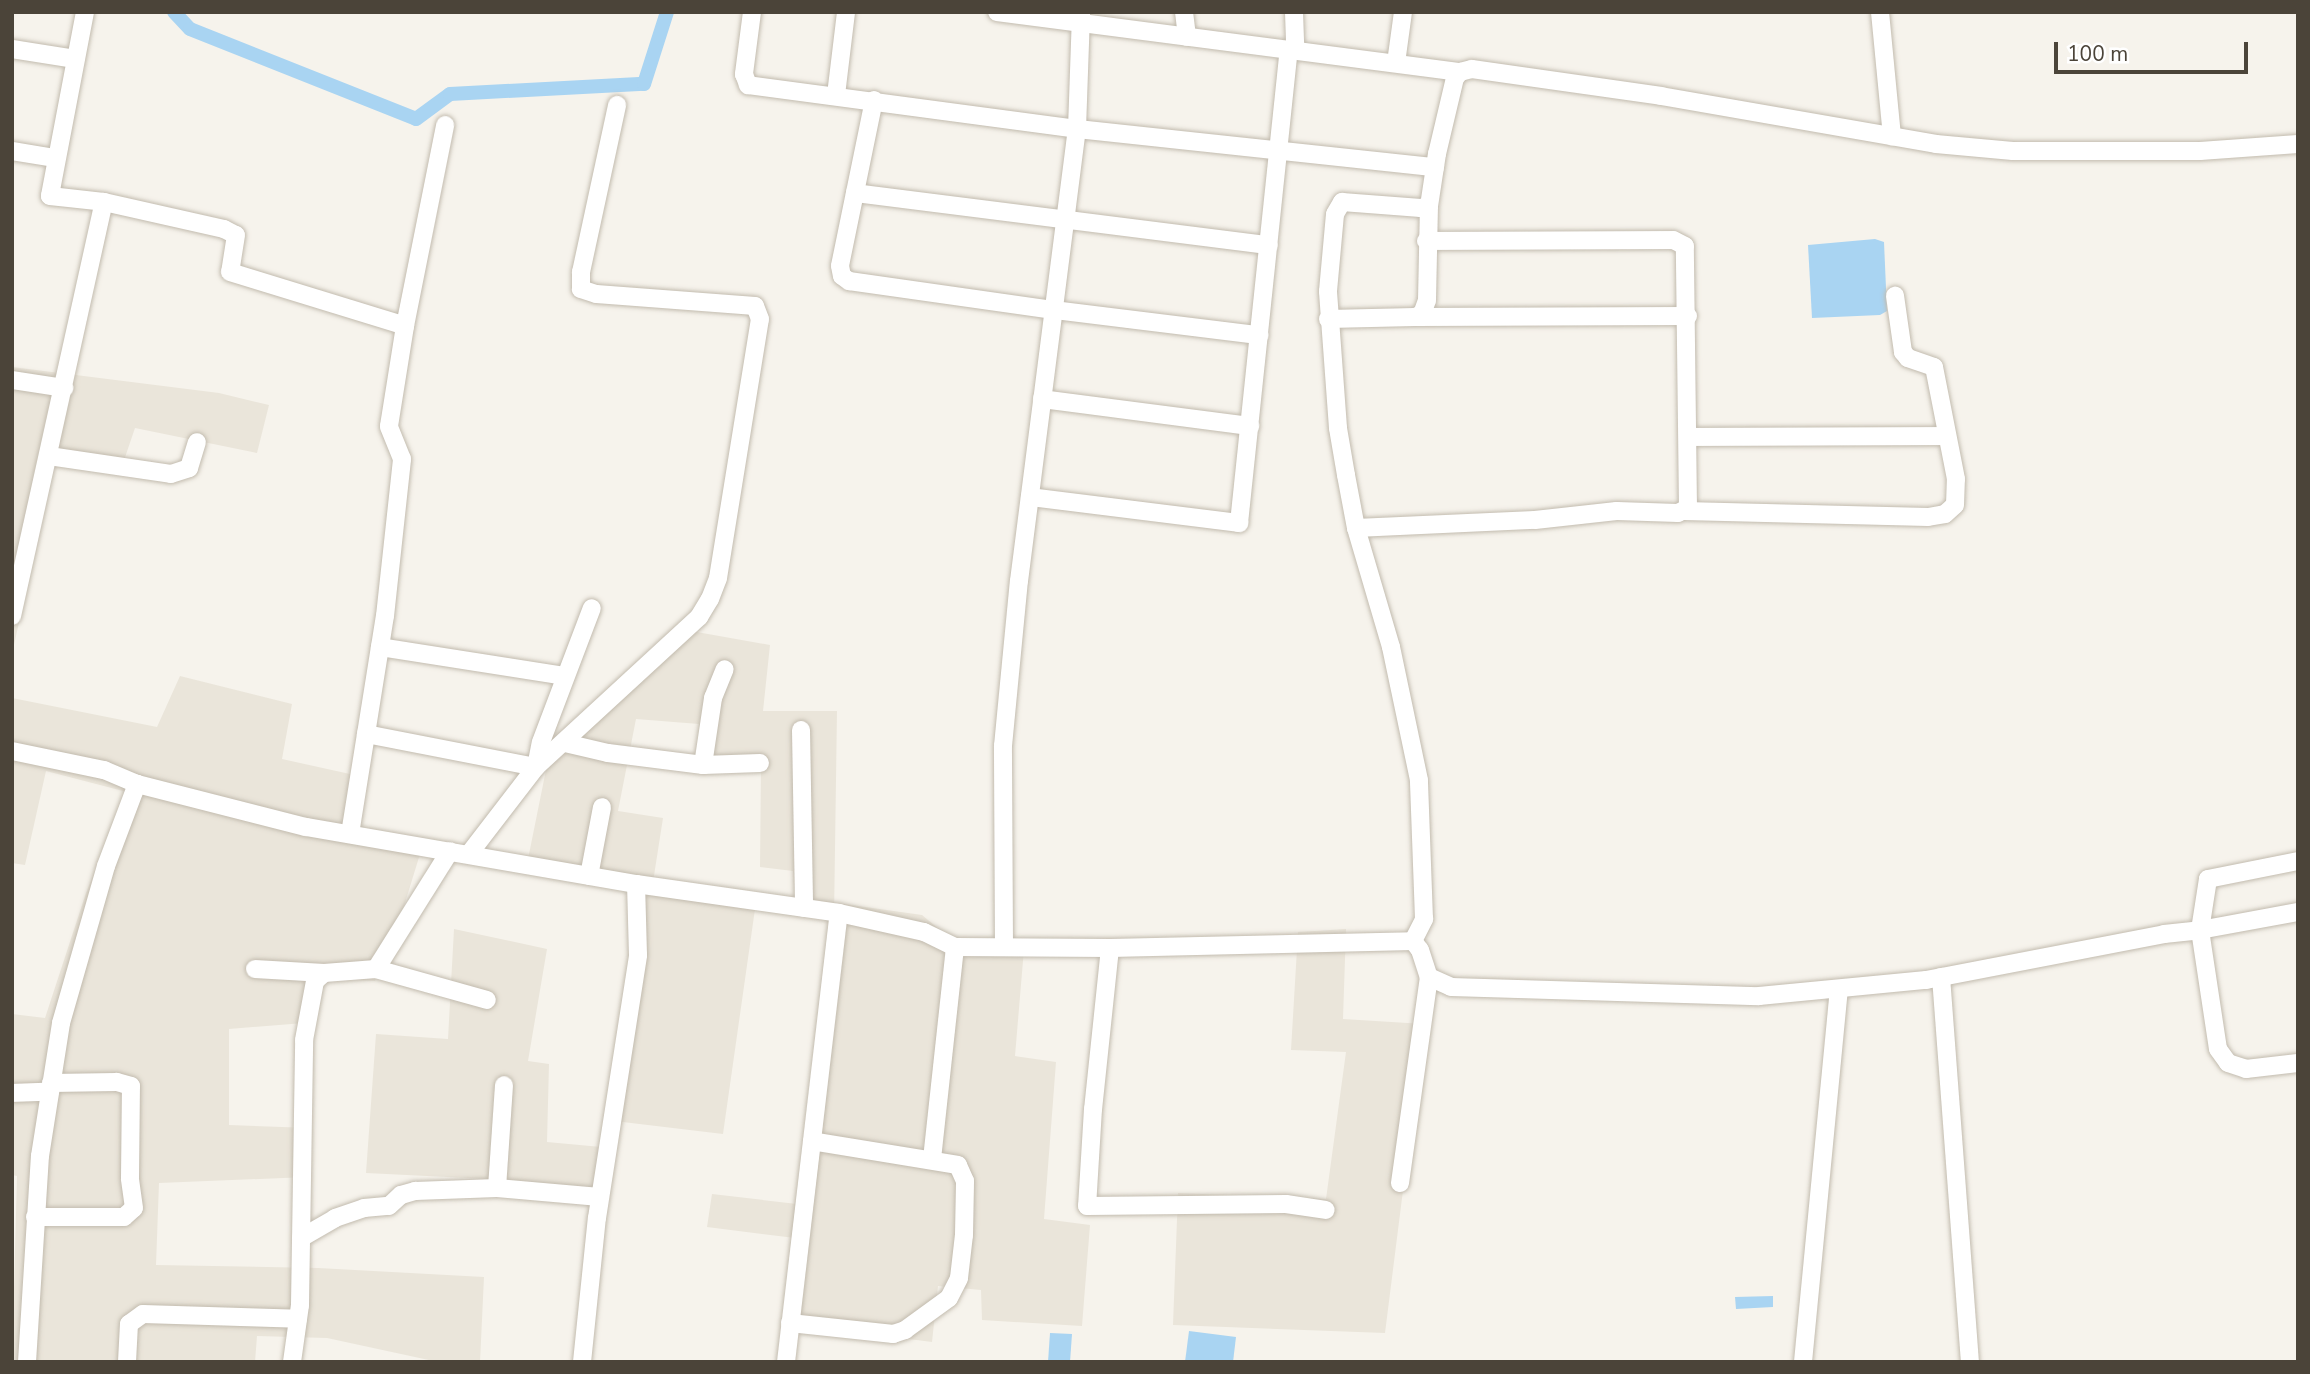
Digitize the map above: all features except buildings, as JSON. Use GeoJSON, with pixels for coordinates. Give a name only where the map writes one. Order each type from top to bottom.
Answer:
{"type":"FeatureCollection","features":[{"type":"Feature","properties":{"kind":"street"},"geometry":{"type":"LineString","coordinates":[[85,12],[55,158],[50,196],[104,202],[224,229],[236,235],[230,272],[405,326]]}},
{"type":"Feature","properties":{"kind":"street"},"geometry":{"type":"LineString","coordinates":[[752,12],[744,74],[748,85],[1077,129],[1435,167]]}},
{"type":"Feature","properties":{"kind":"street"},"geometry":{"type":"LineString","coordinates":[[836,95],[846,12]]}},
{"type":"Feature","properties":{"kind":"street"},"geometry":{"type":"LineString","coordinates":[[997,12],[1082,18],[1187,37],[1460,72],[1472,69],[1634,92],[1892,136],[2013,151],[2114,153],[2298,144]]}},
{"type":"Feature","properties":{"kind":"street"},"geometry":{"type":"LineString","coordinates":[[1184,12],[1187,37]]}},
{"type":"Feature","properties":{"kind":"street"},"geometry":{"type":"LineString","coordinates":[[1030,497],[1240,523],[1294,12]]}},
{"type":"Feature","properties":{"kind":"street"},"geometry":{"type":"LineString","coordinates":[[1396,64],[1403,12]]}},
{"type":"Feature","properties":{"kind":"street"},"geometry":{"type":"LineString","coordinates":[[1880,12],[1892,136]]}},
{"type":"Feature","properties":{"kind":"street"},"geometry":{"type":"LineString","coordinates":[[1004,947],[1003,747],[1030,497],[1077,129],[1082,18]]}},
{"type":"Feature","properties":{"kind":"street"},"geometry":{"type":"LineString","coordinates":[[12,49],[75,59]]}},
{"type":"Feature","properties":{"kind":"street"},"geometry":{"type":"LineString","coordinates":[[1415,317],[1422,314],[1427,300],[1426,241],[1429,205],[1455,78],[1460,72]]}},
{"type":"Feature","properties":{"kind":"street"},"geometry":{"type":"LineString","coordinates":[[874,100],[840,266],[842,276],[849,281],[1259,335]]}},
{"type":"Feature","properties":{"kind":"street"},"geometry":{"type":"LineString","coordinates":[[469,854],[536,767],[699,617],[718,578],[760,319],[755,306],[596,294],[581,289],[581,272],[617,105]]}},
{"type":"Feature","properties":{"kind":"street"},"geometry":{"type":"LineString","coordinates":[[350,834],[380,647],[402,459],[389,426],[405,326],[445,125]]}},
{"type":"Feature","properties":{"kind":"street"},"geometry":{"type":"LineString","coordinates":[[12,151],[55,158]]}},
{"type":"Feature","properties":{"kind":"street"},"geometry":{"type":"LineString","coordinates":[[855,193],[1269,245]]}},
{"type":"Feature","properties":{"kind":"street"},"geometry":{"type":"LineString","coordinates":[[1413,942],[1424,919],[1419,780],[1391,647],[1356,528],[1338,428],[1328,291],[1338,207],[1349,201],[1416,208],[1429,205]]}},
{"type":"Feature","properties":{"kind":"street"},"geometry":{"type":"LineString","coordinates":[[12,617],[104,202]]}},
{"type":"Feature","properties":{"kind":"street"},"geometry":{"type":"LineString","coordinates":[[1426,241],[1680,241],[1687,251],[1688,316],[1689,502],[1684,512]]}},
{"type":"Feature","properties":{"kind":"street"},"geometry":{"type":"LineString","coordinates":[[1356,528],[1535,520],[1617,511],[1822,517],[1928,517],[1945,514],[1955,505],[1956,479],[1934,367],[1908,359],[1903,352],[1895,296]]}},
{"type":"Feature","properties":{"kind":"street"},"geometry":{"type":"LineString","coordinates":[[1328,319],[1688,316]]}},
{"type":"Feature","properties":{"kind":"street"},"geometry":{"type":"LineString","coordinates":[[1334,356],[1340,339],[1359,318]]}},
{"type":"Feature","properties":{"kind":"street"},"geometry":{"type":"LineString","coordinates":[[12,380],[64,388]]}},
{"type":"Feature","properties":{"kind":"street"},"geometry":{"type":"LineString","coordinates":[[1042,399],[1250,426]]}},
{"type":"Feature","properties":{"kind":"street"},"geometry":{"type":"LineString","coordinates":[[1689,438],[1947,436]]}},
{"type":"Feature","properties":{"kind":"street"},"geometry":{"type":"LineString","coordinates":[[48,456],[171,474],[189,468],[197,442]]}},
{"type":"Feature","properties":{"kind":"street"},"geometry":{"type":"LineString","coordinates":[[536,767],[541,742],[592,608]]}},
{"type":"Feature","properties":{"kind":"street"},"geometry":{"type":"LineString","coordinates":[[380,647],[565,676]]}},
{"type":"Feature","properties":{"kind":"street"},"geometry":{"type":"LineString","coordinates":[[703,765],[713,698],[725,668]]}},
{"type":"Feature","properties":{"kind":"street"},"geometry":{"type":"LineString","coordinates":[[801,730],[803,908]]}},
{"type":"Feature","properties":{"kind":"street"},"geometry":{"type":"LineString","coordinates":[[366,734],[536,767]]}},
{"type":"Feature","properties":{"kind":"street"},"geometry":{"type":"LineString","coordinates":[[565,743],[608,753],[703,765],[760,764]]}},
{"type":"Feature","properties":{"kind":"street"},"geometry":{"type":"LineString","coordinates":[[12,751],[104,770],[138,784],[225,809],[350,834],[636,884],[839,913],[924,932],[955,947],[1110,948],[1413,942],[1420,950],[1429,977],[1400,1183]]}},
{"type":"Feature","properties":{"kind":"street"},"geometry":{"type":"LineString","coordinates":[[27,1362],[35,1217],[61,1023],[102,879],[138,784]]}},
{"type":"Feature","properties":{"kind":"street"},"geometry":{"type":"LineString","coordinates":[[589,876],[602,807]]}},
{"type":"Feature","properties":{"kind":"street"},"geometry":{"type":"LineString","coordinates":[[376,969],[450,851]]}},
{"type":"Feature","properties":{"kind":"street"},"geometry":{"type":"LineString","coordinates":[[2298,861],[2208,879],[2200,930],[2218,1049],[2228,1063],[2246,1069],[2298,1063]]}},
{"type":"Feature","properties":{"kind":"street"},"geometry":{"type":"LineString","coordinates":[[582,1362],[600,1197],[638,955],[636,884]]}},
{"type":"Feature","properties":{"kind":"street"},"geometry":{"type":"LineString","coordinates":[[1429,977],[1451,988],[1569,993],[1759,996],[1839,991],[1941,977],[2298,912]]}},
{"type":"Feature","properties":{"kind":"street"},"geometry":{"type":"LineString","coordinates":[[786,1362],[839,913]]}},
{"type":"Feature","properties":{"kind":"street"},"geometry":{"type":"LineString","coordinates":[[932,1158],[955,947]]}},
{"type":"Feature","properties":{"kind":"street"},"geometry":{"type":"LineString","coordinates":[[1110,948],[1093,1109],[1087,1206],[1286,1204],[1326,1210]]}},
{"type":"Feature","properties":{"kind":"street"},"geometry":{"type":"LineString","coordinates":[[256,968],[324,973],[376,969],[487,1000]]}},
{"type":"Feature","properties":{"kind":"street"},"geometry":{"type":"LineString","coordinates":[[292,1362],[298,1320],[304,1040],[315,981],[324,973]]}},
{"type":"Feature","properties":{"kind":"street"},"geometry":{"type":"LineString","coordinates":[[1941,977],[1970,1362]]}},
{"type":"Feature","properties":{"kind":"street"},"geometry":{"type":"LineString","coordinates":[[1803,1362],[1839,991]]}},
{"type":"Feature","properties":{"kind":"street"},"geometry":{"type":"LineString","coordinates":[[12,1093],[117,1082],[131,1086],[130,1178],[134,1208],[124,1217],[35,1217]]}},
{"type":"Feature","properties":{"kind":"street"},"geometry":{"type":"LineString","coordinates":[[497,1188],[504,1085]]}},
{"type":"Feature","properties":{"kind":"street"},"geometry":{"type":"LineString","coordinates":[[790,1323],[893,1334],[905,1331],[949,1297],[959,1278],[964,1235],[965,1181],[958,1165],[932,1158],[811,1141]]}},
{"type":"Feature","properties":{"kind":"street"},"geometry":{"type":"LineString","coordinates":[[301,1238],[353,1212],[389,1206],[408,1192],[497,1188],[600,1197]]}},
{"type":"Feature","properties":{"kind":"street"},"geometry":{"type":"LineString","coordinates":[[127,1362],[129,1324],[143,1314],[298,1320]]}},
{"type":"Feature","properties":{"kind":"shaded area"},"geometry":{"type":"Polygon","coordinates":[[[12,367],[219,393],[269,405],[257,453],[135,428],[119,475],[54,465],[12,654],[12,367]]]}},
{"type":"Feature","properties":{"kind":"shaded area"},"geometry":{"type":"Polygon","coordinates":[[[680,629],[770,645],[763,711],[837,711],[834,918],[796,914],[793,871],[760,867],[761,765],[697,760],[699,724],[636,719],[618,811],[663,818],[653,882],[757,895],[723,1134],[606,1120],[635,956],[629,891],[525,874],[549,755],[680,629]]]}},
{"type":"Feature","properties":{"kind":"shaded area"},"geometry":{"type":"Polygon","coordinates":[[[180,676],[292,704],[282,759],[368,778],[360,827],[424,841],[404,906],[375,981],[312,978],[304,1023],[229,1029],[229,1125],[310,1128],[307,1177],[159,1183],[156,1265],[318,1268],[484,1277],[480,1362],[438,1362],[327,1338],[257,1336],[255,1362],[12,1362],[17,1176],[12,1175],[12,1014],[45,1018],[86,893],[127,792],[46,771],[25,865],[12,863],[12,698],[157,727],[180,676]]]}},
{"type":"Feature","properties":{"kind":"shaded area"},"geometry":{"type":"Polygon","coordinates":[[[844,904],[922,915],[953,941],[1024,949],[1015,1056],[1056,1062],[1044,1219],[1090,1225],[1082,1326],[982,1320],[981,1290],[938,1286],[932,1342],[785,1323],[795,1238],[707,1227],[712,1194],[797,1204],[831,933],[844,904]]]}},
{"type":"Feature","properties":{"kind":"shaded area"},"geometry":{"type":"Polygon","coordinates":[[[454,929],[547,949],[528,1061],[549,1064],[547,1142],[612,1148],[605,1198],[489,1188],[488,1179],[366,1173],[376,1034],[448,1039],[454,929]]]}},
{"type":"Feature","properties":{"kind":"shaded area"},"geometry":{"type":"Polygon","coordinates":[[[1346,929],[1343,1019],[1424,1024],[1385,1333],[1173,1325],[1178,1193],[1326,1199],[1346,1052],[1291,1050],[1298,932],[1346,929]]]}},
{"type":"Feature","properties":{"kind":"water"},"geometry":{"type":"Polygon","coordinates":[[[1875,239],[1884,242],[1887,311],[1880,315],[1812,318],[1808,245],[1875,239]]]}},
{"type":"Feature","properties":{"kind":"water"},"geometry":{"type":"Polygon","coordinates":[[[1773,1296],[1773,1307],[1736,1309],[1735,1297],[1773,1296]]]}},
{"type":"Feature","properties":{"kind":"water"},"geometry":{"type":"Polygon","coordinates":[[[1189,1331],[1236,1337],[1233,1362],[1185,1362],[1189,1331]]]}},
{"type":"Feature","properties":{"kind":"water"},"geometry":{"type":"Polygon","coordinates":[[[1050,1333],[1072,1334],[1070,1362],[1048,1362],[1050,1333]]]}},
{"type":"Feature","properties":{"kind":"waterway"},"geometry":{"type":"LineString","coordinates":[[174,12],[190,29],[416,119],[450,94],[644,84],[667,12]]}}]}
